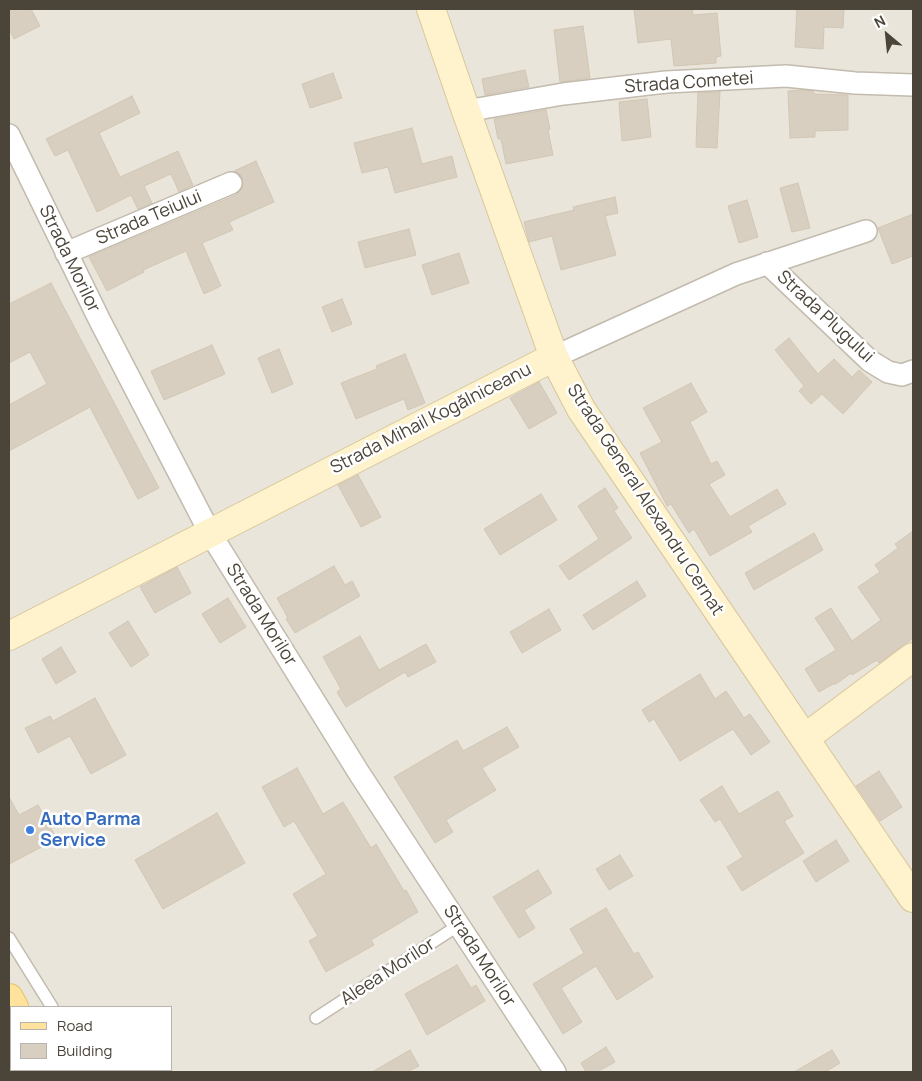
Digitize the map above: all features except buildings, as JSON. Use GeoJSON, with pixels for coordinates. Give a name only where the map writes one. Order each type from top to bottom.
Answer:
{"type":"FeatureCollection","features":[{"type":"Feature","properties":{"kind":"street","name":"Strada General Alexandru Cernat"},"geometry":{"type":"LineString","coordinates":[[431,9],[554,357],[581,409],[913,898]]}},
{"type":"Feature","properties":{"kind":"street","name":"Strada Cometei"},"geometry":{"type":"LineString","coordinates":[[466,111],[563,94],[666,82],[786,76],[855,83],[913,85]]}},
{"type":"Feature","properties":{"kind":"street","name":"Strada Morilor"},"geometry":{"type":"LineString","coordinates":[[9,135],[100,321],[210,532],[359,773],[555,1072]]}},
{"type":"Feature","properties":{"kind":"street","name":"Strada Teiului"},"geometry":{"type":"LineString","coordinates":[[66,253],[232,183]]}},
{"type":"Feature","properties":{"kind":"street","name":"Strada Mihail Kogălniceanu"},"geometry":{"type":"LineString","coordinates":[[9,636],[554,357],[736,274],[866,231]]}},
{"type":"Feature","properties":{"kind":"street","name":"Strada Plugului"},"geometry":{"type":"LineString","coordinates":[[767,263],[870,361],[888,372],[902,375],[913,371]]}},
{"type":"Feature","properties":{"kind":"street"},"geometry":{"type":"LineString","coordinates":[[804,738],[913,657]]}},
{"type":"Feature","properties":{"kind":"lane","name":"Aleea Morilor"},"geometry":{"type":"LineString","coordinates":[[316,1018],[459,925]]}},
{"type":"Feature","properties":{"kind":"lane"},"geometry":{"type":"LineString","coordinates":[[9,938],[51,1006]]}},
{"type":"Feature","properties":{"kind":"shaded area"},"geometry":{"type":"Polygon","coordinates":[[[9,9],[913,9],[913,1072],[9,1072],[9,9]]]}},
{"type":"Feature","properties":{"kind":"place","name":"Auto Parma Service"},"geometry":{"type":"Point","coordinates":[30,830]}}]}
